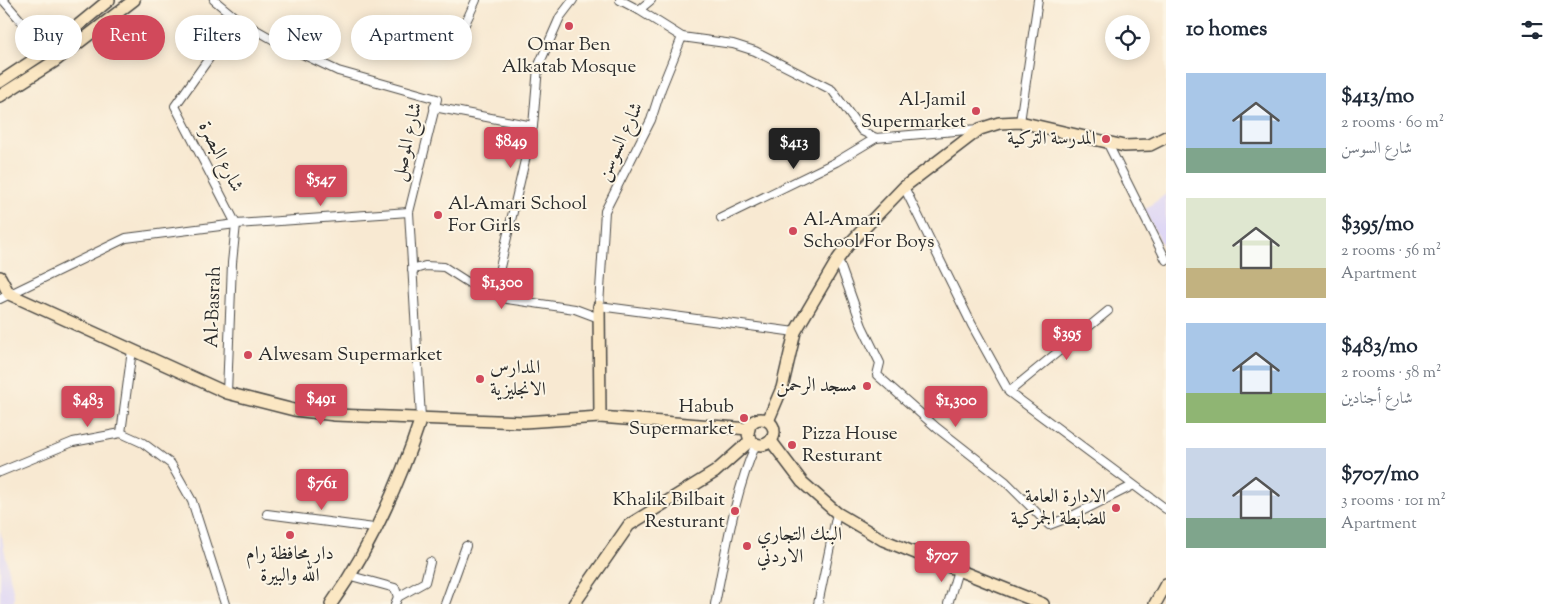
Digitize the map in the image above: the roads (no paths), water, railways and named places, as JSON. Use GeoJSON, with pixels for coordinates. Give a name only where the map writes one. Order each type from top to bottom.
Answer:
{"type":"FeatureCollection","features":[{"type":"Feature","properties":{"kind":"street"},"geometry":{"type":"LineString","coordinates":[[3,0],[16,15]]}},
{"type":"Feature","properties":{"kind":"street"},"geometry":{"type":"LineString","coordinates":[[82,22],[109,0]]}},
{"type":"Feature","properties":{"kind":"street"},"geometry":{"type":"LineString","coordinates":[[0,96],[55,61],[134,0]]}},
{"type":"Feature","properties":{"kind":"street"},"geometry":{"type":"LineString","coordinates":[[214,0],[232,15]]}},
{"type":"Feature","properties":{"kind":"street"},"geometry":{"type":"LineString","coordinates":[[469,15],[476,0]]}},
{"type":"Feature","properties":{"kind":"street"},"geometry":{"type":"LineString","coordinates":[[494,293],[533,126],[538,66],[560,17],[573,0]]}},
{"type":"Feature","properties":{"kind":"street"},"geometry":{"type":"LineString","coordinates":[[620,0],[682,37],[733,44],[755,50],[832,90],[862,131],[876,138]]}},
{"type":"Feature","properties":{"kind":"street"},"geometry":{"type":"LineString","coordinates":[[639,10],[651,0]]}},
{"type":"Feature","properties":{"kind":"street"},"geometry":{"type":"LineString","coordinates":[[1020,122],[1038,0]]}},
{"type":"Feature","properties":{"kind":"street","name":"شارع الموصل"},"geometry":{"type":"LineString","coordinates":[[259,32],[338,71],[436,99],[409,212],[421,418]]}},
{"type":"Feature","properties":{"kind":"street","name":"شارع السوسن"},"geometry":{"type":"LineString","coordinates":[[599,306],[605,211],[651,120],[682,37]]}},
{"type":"Feature","properties":{"kind":"street"},"geometry":{"type":"LineString","coordinates":[[0,82],[33,60]]}},
{"type":"Feature","properties":{"kind":"street","name":"شارع البصرة"},"geometry":{"type":"LineString","coordinates":[[208,60],[175,106],[236,224]]}},
{"type":"Feature","properties":{"kind":"street"},"geometry":{"type":"LineString","coordinates":[[434,107],[533,126]]}},
{"type":"Feature","properties":{"kind":"street"},"geometry":{"type":"LineString","coordinates":[[721,218],[836,162],[876,138],[980,129],[1000,123],[1020,122],[1108,144],[1150,145],[1166,137]]}},
{"type":"Feature","properties":{"kind":"street"},"geometry":{"type":"LineString","coordinates":[[768,421],[782,388],[795,332],[849,244],[904,187],[980,129]]}},
{"type":"Feature","properties":{"kind":"street"},"geometry":{"type":"LineString","coordinates":[[1108,144],[1166,260]]}},
{"type":"Feature","properties":{"kind":"street"},"geometry":{"type":"LineString","coordinates":[[904,187],[946,275],[1009,392],[1132,486],[1166,509]]}},
{"type":"Feature","properties":{"kind":"street"},"geometry":{"type":"LineString","coordinates":[[4,296],[126,238],[236,224],[409,212]]}},
{"type":"Feature","properties":{"kind":"street","name":"Al-Basrah"},"geometry":{"type":"LineString","coordinates":[[227,392],[232,263],[236,224]]}},
{"type":"Feature","properties":{"kind":"street"},"geometry":{"type":"LineString","coordinates":[[838,260],[862,326],[880,363],[877,375],[938,428],[1006,482],[1049,525],[1070,517],[1132,486]]}},
{"type":"Feature","properties":{"kind":"street"},"geometry":{"type":"LineString","coordinates":[[412,270],[425,266],[444,267],[470,283],[507,299],[575,309],[599,318]]}},
{"type":"Feature","properties":{"kind":"street"},"geometry":{"type":"LineString","coordinates":[[0,277],[4,296]]}},
{"type":"Feature","properties":{"kind":"street"},"geometry":{"type":"LineString","coordinates":[[4,296],[227,392],[294,410],[335,415],[524,422],[600,417],[752,438],[764,445],[771,441],[774,432],[768,421]]}},
{"type":"Feature","properties":{"kind":"street"},"geometry":{"type":"LineString","coordinates":[[600,417],[599,306],[795,332]]}},
{"type":"Feature","properties":{"kind":"street"},"geometry":{"type":"LineString","coordinates":[[1009,392],[1108,311]]}},
{"type":"Feature","properties":{"kind":"street"},"geometry":{"type":"LineString","coordinates":[[121,433],[132,350]]}},
{"type":"Feature","properties":{"kind":"street"},"geometry":{"type":"LineString","coordinates":[[331,604],[351,576],[409,454],[421,418]]}},
{"type":"Feature","properties":{"kind":"street"},"geometry":{"type":"LineString","coordinates":[[715,604],[735,511],[748,464],[756,420],[768,421]]}},
{"type":"Feature","properties":{"kind":"street"},"geometry":{"type":"LineString","coordinates":[[0,472],[73,442],[121,433],[143,443],[171,464],[192,501],[225,604]]}},
{"type":"Feature","properties":{"kind":"street"},"geometry":{"type":"LineString","coordinates":[[574,604],[629,525],[715,472],[752,438]]}},
{"type":"Feature","properties":{"kind":"street"},"geometry":{"type":"LineString","coordinates":[[771,441],[802,482],[838,513],[883,540],[1043,604]]}},
{"type":"Feature","properties":{"kind":"street"},"geometry":{"type":"LineString","coordinates":[[818,604],[838,513]]}},
{"type":"Feature","properties":{"kind":"street"},"geometry":{"type":"LineString","coordinates":[[267,514],[374,528]]}},
{"type":"Feature","properties":{"kind":"street"},"geometry":{"type":"LineString","coordinates":[[445,604],[466,546]]}},
{"type":"Feature","properties":{"kind":"street"},"geometry":{"type":"LineString","coordinates":[[351,576],[395,588],[397,601],[425,582],[430,562]]}},
{"type":"Feature","properties":{"kind":"street"},"geometry":{"type":"LineString","coordinates":[[948,604],[958,570]]}},
{"type":"Feature","properties":{"kind":"street"},"geometry":{"type":"LineString","coordinates":[[1155,604],[1166,584]]}},
{"type":"Feature","properties":{"kind":"place","name":"Omar Ben Alkatab Mosque"},"geometry":{"type":"Point","coordinates":[569,26]}},
{"type":"Feature","properties":{"kind":"place","name":"Al-Jamil Supermarket"},"geometry":{"type":"Point","coordinates":[976,111]}},
{"type":"Feature","properties":{"kind":"place","name":"المدرسة التركية"},"geometry":{"type":"Point","coordinates":[1106,139]}},
{"type":"Feature","properties":{"kind":"place","name":"Al-Amari School For Girls"},"geometry":{"type":"Point","coordinates":[438,215]}},
{"type":"Feature","properties":{"kind":"place","name":"Al-Amari School For Boys"},"geometry":{"type":"Point","coordinates":[793,231]}},
{"type":"Feature","properties":{"kind":"place","name":"Alwesam Supermarket"},"geometry":{"type":"Point","coordinates":[248,355]}},
{"type":"Feature","properties":{"kind":"place","name":"المدارس الانجليزية"},"geometry":{"type":"Point","coordinates":[480,379]}},
{"type":"Feature","properties":{"kind":"place","name":"مسجد الرحمن"},"geometry":{"type":"Point","coordinates":[867,386]}},
{"type":"Feature","properties":{"kind":"place","name":"Habub Supermarket"},"geometry":{"type":"Point","coordinates":[744,418]}},
{"type":"Feature","properties":{"kind":"place","name":"Pizza House Resturant"},"geometry":{"type":"Point","coordinates":[792,445]}},
{"type":"Feature","properties":{"kind":"place","name":"الادارة العامة للضابطة الجمركية"},"geometry":{"type":"Point","coordinates":[1116,508]}},
{"type":"Feature","properties":{"kind":"place","name":"Khalik Bilbait Resturant"},"geometry":{"type":"Point","coordinates":[735,511]}},
{"type":"Feature","properties":{"kind":"place","name":"دار محافظة رام الله والبيرة"},"geometry":{"type":"Point","coordinates":[290,535]}},
{"type":"Feature","properties":{"kind":"place","name":"البنك التجاري الاردني"},"geometry":{"type":"Point","coordinates":[747,546]}}]}
